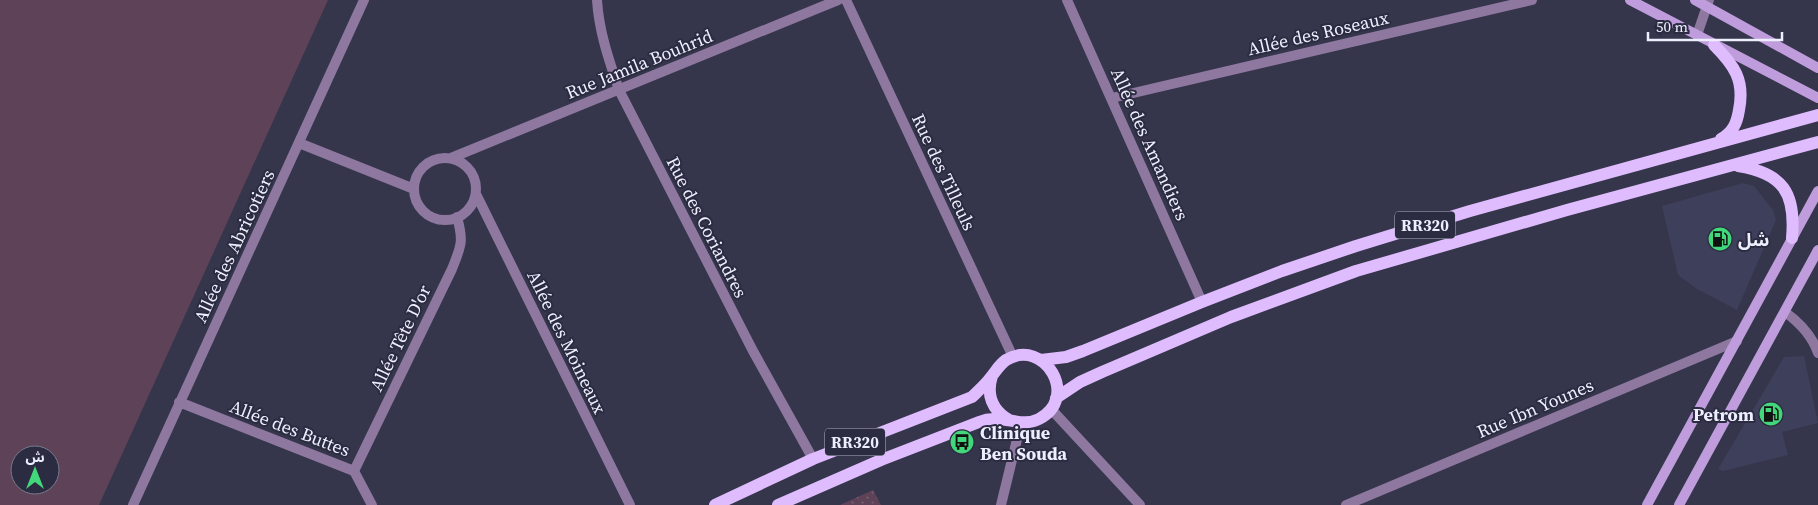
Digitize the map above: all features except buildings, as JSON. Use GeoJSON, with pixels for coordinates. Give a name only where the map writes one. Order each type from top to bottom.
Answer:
{"type":"FeatureCollection","features":[{"type":"Feature","properties":{"kind":"main road"},"geometry":{"type":"LineString","coordinates":[[1630,0],[1818,98]]}},
{"type":"Feature","properties":{"kind":"main road"},"geometry":{"type":"LineString","coordinates":[[1695,0],[1708,3],[1818,68]]}},
{"type":"Feature","properties":{"kind":"main road"},"geometry":{"type":"LineString","coordinates":[[1712,144],[1730,132],[1734,126],[1742,98],[1740,84],[1733,67],[1714,45]]}},
{"type":"Feature","properties":{"kind":"main road","name":"RR320"},"geometry":{"type":"LineString","coordinates":[[715,505],[813,459],[972,397],[992,376],[1000,364],[1013,357],[1027,356],[1041,360],[1066,357],[1310,261],[1393,234],[1818,115]]}},
{"type":"Feature","properties":{"kind":"main road","name":"RR320"},"geometry":{"type":"LineString","coordinates":[[778,505],[881,460],[979,422],[994,419],[1015,422],[1038,420],[1045,416],[1054,404],[1080,382],[1231,317],[1356,271],[1558,212],[1818,142]]}},
{"type":"Feature","properties":{"kind":"main road"},"geometry":{"type":"LineString","coordinates":[[1733,166],[1756,169],[1774,177],[1779,182],[1788,196],[1792,211],[1792,238]]}},
{"type":"Feature","properties":{"kind":"main road"},"geometry":{"type":"LineString","coordinates":[[1647,505],[1818,190]]}},
{"type":"Feature","properties":{"kind":"main road"},"geometry":{"type":"LineString","coordinates":[[1679,505],[1818,250]]}},
{"type":"Feature","properties":{"kind":"main road"},"geometry":{"type":"LineString","coordinates":[[1041,360],[1055,377],[1057,385],[1054,404]]}},
{"type":"Feature","properties":{"kind":"main road"},"geometry":{"type":"LineString","coordinates":[[992,376],[989,391],[991,399],[999,413],[1015,422]]}},
{"type":"Feature","properties":{"kind":"street","name":"Allée des Abricotiers"},"geometry":{"type":"LineString","coordinates":[[133,505],[364,0]]}},
{"type":"Feature","properties":{"kind":"street","name":"Rue des Coriandres"},"geometry":{"type":"LineString","coordinates":[[597,0],[598,20],[604,48],[619,90],[753,351],[813,459]]}},
{"type":"Feature","properties":{"kind":"street","name":"Rue Jamila Bouhrid"},"geometry":{"type":"LineString","coordinates":[[451,158],[838,0]]}},
{"type":"Feature","properties":{"kind":"street","name":"Rue des Tilleuls"},"geometry":{"type":"LineString","coordinates":[[846,0],[1013,357]]}},
{"type":"Feature","properties":{"kind":"street","name":"Allée des Amandiers"},"geometry":{"type":"LineString","coordinates":[[1067,0],[1202,302]]}},
{"type":"Feature","properties":{"kind":"street","name":"Allée des Roseaux"},"geometry":{"type":"LineString","coordinates":[[1112,98],[1532,0]]}},
{"type":"Feature","properties":{"kind":"street"},"geometry":{"type":"LineString","coordinates":[[1697,35],[1708,3]]}},
{"type":"Feature","properties":{"kind":"street"},"geometry":{"type":"LineString","coordinates":[[299,143],[414,189]]}},
{"type":"Feature","properties":{"kind":"street"},"geometry":{"type":"LineString","coordinates":[[451,158],[468,168],[473,175],[476,184],[476,194],[466,212],[457,217],[442,219],[428,214],[421,208],[416,199],[414,189],[420,172],[426,165],[433,160],[451,158]]}},
{"type":"Feature","properties":{"kind":"street","name":"Allée des Moineaux"},"geometry":{"type":"LineString","coordinates":[[476,194],[630,505]]}},
{"type":"Feature","properties":{"kind":"street","name":"Allée Tête D'or"},"geometry":{"type":"LineString","coordinates":[[354,470],[452,270],[459,251],[462,235],[457,217]]}},
{"type":"Feature","properties":{"kind":"street"},"geometry":{"type":"LineString","coordinates":[[1785,312],[1809,334],[1818,353]]}},
{"type":"Feature","properties":{"kind":"street","name":"Rue Ibn Younes"},"geometry":{"type":"LineString","coordinates":[[1346,505],[1736,341]]}},
{"type":"Feature","properties":{"kind":"street","name":"Allée des Buttes"},"geometry":{"type":"LineString","coordinates":[[179,402],[354,470],[372,505]]}},
{"type":"Feature","properties":{"kind":"street"},"geometry":{"type":"LineString","coordinates":[[1054,404],[1140,505]]}},
{"type":"Feature","properties":{"kind":"street"},"geometry":{"type":"LineString","coordinates":[[1001,505],[1015,422]]}},
{"type":"Feature","properties":{"kind":"shaded area"},"geometry":{"type":"Polygon","coordinates":[[[0,0],[328,0],[99,505],[0,505],[0,0]]]}},
{"type":"Feature","properties":{"kind":"shaded area"},"geometry":{"type":"Polygon","coordinates":[[[1743,183],[1754,186],[1773,210],[1776,220],[1737,310],[1697,289],[1678,275],[1662,206],[1743,183]]]}},
{"type":"Feature","properties":{"kind":"shaded area"},"geometry":{"type":"Polygon","coordinates":[[[1804,356],[1818,423],[1782,432],[1788,455],[1723,471],[1718,469],[1784,357],[1804,356]]]}},
{"type":"Feature","properties":{"kind":"shaded area"},"geometry":{"type":"Polygon","coordinates":[[[873,490],[881,505],[840,505],[873,490]]]}},
{"type":"Feature","properties":{"kind":"place","name":"شل"},"geometry":{"type":"Point","coordinates":[1720,239]}},
{"type":"Feature","properties":{"kind":"place","name":"Petrom"},"geometry":{"type":"Point","coordinates":[1771,414]}},
{"type":"Feature","properties":{"kind":"place","name":"Clinique Ben Souda"},"geometry":{"type":"Point","coordinates":[962,442]}}]}
